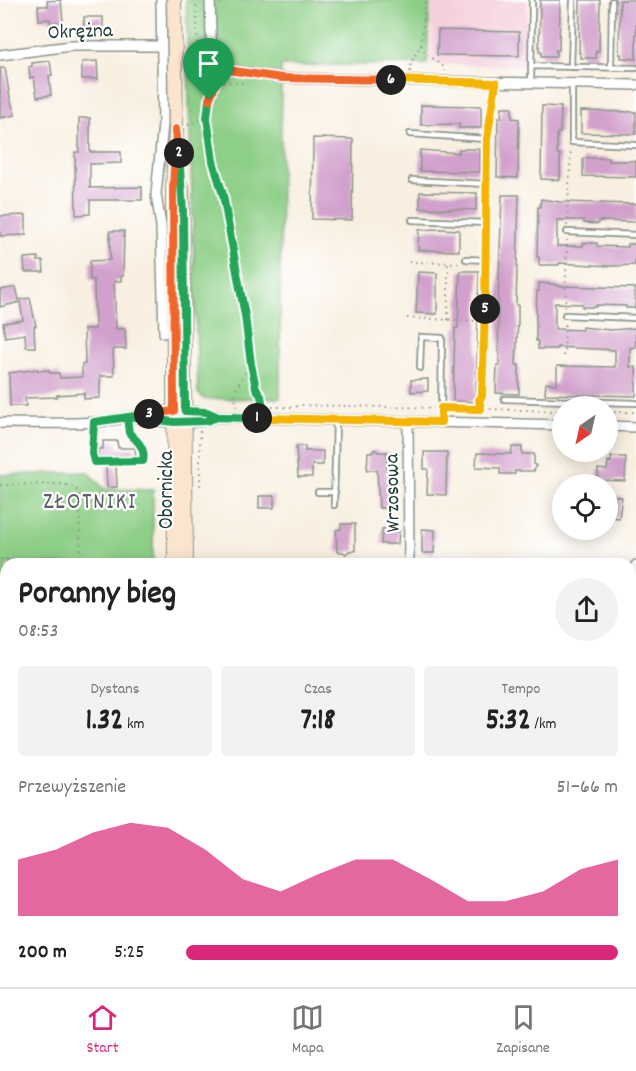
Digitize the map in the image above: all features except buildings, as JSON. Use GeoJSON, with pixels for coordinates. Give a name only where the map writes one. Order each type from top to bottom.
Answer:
{"type":"FeatureCollection","features":[{"type":"Feature","properties":{"kind":"main road","name":"Obornicka"},"geometry":{"type":"LineString","coordinates":[[174,0],[183,211],[175,558]]}},
{"type":"Feature","properties":{"kind":"main road","name":"Obornicka"},"geometry":{"type":"LineString","coordinates":[[180,417],[186,558]]}},
{"type":"Feature","properties":{"kind":"street"},"geometry":{"type":"LineString","coordinates":[[161,0],[163,124],[156,195],[161,226],[164,333]]}},
{"type":"Feature","properties":{"kind":"street"},"geometry":{"type":"LineString","coordinates":[[210,0],[212,67],[221,69],[282,78],[636,85]]}},
{"type":"Feature","properties":{"kind":"street","name":"Okrężna"},"geometry":{"type":"LineString","coordinates":[[0,55],[71,46],[161,46]]}},
{"type":"Feature","properties":{"kind":"street"},"geometry":{"type":"LineString","coordinates":[[0,423],[94,422],[131,417],[180,417],[207,412],[218,417],[552,425]]}},
{"type":"Feature","properties":{"kind":"street","name":"Wrzosowa"},"geometry":{"type":"LineString","coordinates":[[408,421],[409,558]]}},
{"type":"Feature","properties":{"kind":"street"},"geometry":{"type":"LineString","coordinates":[[618,426],[636,427]]}},
{"type":"Feature","properties":{"kind":"lane"},"geometry":{"type":"LineString","coordinates":[[531,83],[532,0]]}},
{"type":"Feature","properties":{"kind":"lane"},"geometry":{"type":"LineString","coordinates":[[571,67],[573,1]]}},
{"type":"Feature","properties":{"kind":"lane"},"geometry":{"type":"LineString","coordinates":[[611,68],[612,1]]}},
{"type":"Feature","properties":{"kind":"lane"},"geometry":{"type":"LineString","coordinates":[[531,66],[636,68]]}},
{"type":"Feature","properties":{"kind":"lane"},"geometry":{"type":"LineString","coordinates":[[484,347],[487,139],[496,83]]}},
{"type":"Feature","properties":{"kind":"lane"},"geometry":{"type":"LineString","coordinates":[[572,84],[572,142],[636,145]]}},
{"type":"Feature","properties":{"kind":"lane"},"geometry":{"type":"LineString","coordinates":[[410,134],[487,139]]}},
{"type":"Feature","properties":{"kind":"lane"},"geometry":{"type":"LineString","coordinates":[[412,180],[487,184]]}},
{"type":"Feature","properties":{"kind":"lane"},"geometry":{"type":"LineString","coordinates":[[412,220],[487,223]]}},
{"type":"Feature","properties":{"kind":"lane"},"geometry":{"type":"LineString","coordinates":[[567,232],[636,235]]}},
{"type":"Feature","properties":{"kind":"lane"},"geometry":{"type":"LineString","coordinates":[[466,259],[486,260]]}},
{"type":"Feature","properties":{"kind":"lane"},"geometry":{"type":"LineString","coordinates":[[565,315],[636,318]]}},
{"type":"Feature","properties":{"kind":"lane"},"geometry":{"type":"LineString","coordinates":[[420,368],[421,337],[442,338],[441,422]]}},
{"type":"Feature","properties":{"kind":"lane"},"geometry":{"type":"LineString","coordinates":[[504,399],[636,403]]}},
{"type":"Feature","properties":{"kind":"lane"},"geometry":{"type":"LineString","coordinates":[[94,422],[92,453],[94,462],[143,461],[145,454],[139,442],[129,433],[131,417]]}},
{"type":"Feature","properties":{"kind":"lane"},"geometry":{"type":"LineString","coordinates":[[334,505],[336,420]]}},
{"type":"Feature","properties":{"kind":"lane"},"geometry":{"type":"LineString","coordinates":[[318,492],[335,492]]}},
{"type":"Feature","properties":{"kind":"path"},"geometry":{"type":"LineString","coordinates":[[408,81],[411,62],[421,45],[425,0]]}},
{"type":"Feature","properties":{"kind":"path"},"geometry":{"type":"LineString","coordinates":[[421,45],[425,53],[444,67],[445,81]]}},
{"type":"Feature","properties":{"kind":"path"},"geometry":{"type":"LineString","coordinates":[[221,69],[209,100],[207,118],[213,161],[223,195],[243,305],[251,364],[263,407]]}},
{"type":"Feature","properties":{"kind":"path"},"geometry":{"type":"LineString","coordinates":[[181,127],[207,118]]}},
{"type":"Feature","properties":{"kind":"path"},"geometry":{"type":"LineString","coordinates":[[564,356],[572,142]]}},
{"type":"Feature","properties":{"kind":"path"},"geometry":{"type":"LineString","coordinates":[[408,262],[463,263],[466,259]]}},
{"type":"Feature","properties":{"kind":"path"},"geometry":{"type":"LineString","coordinates":[[447,320],[448,263]]}},
{"type":"Feature","properties":{"kind":"path"},"geometry":{"type":"LineString","coordinates":[[407,318],[484,321]]}},
{"type":"Feature","properties":{"kind":"path"},"geometry":{"type":"LineString","coordinates":[[481,409],[479,400],[482,396],[484,347]]}},
{"type":"Feature","properties":{"kind":"path"},"geometry":{"type":"LineString","coordinates":[[245,407],[237,407],[234,391],[251,364]]}},
{"type":"Feature","properties":{"kind":"path"},"geometry":{"type":"LineString","coordinates":[[254,407],[301,405],[552,411]]}},
{"type":"Feature","properties":{"kind":"path"},"geometry":{"type":"LineString","coordinates":[[618,411],[636,412]]}},
{"type":"Feature","properties":{"kind":"path"},"geometry":{"type":"LineString","coordinates":[[200,486],[199,448],[200,430],[203,425]]}},
{"type":"Feature","properties":{"kind":"path"},"geometry":{"type":"LineString","coordinates":[[0,485],[63,484],[76,488],[79,497],[81,558]]}},
{"type":"Feature","properties":{"kind":"shaded area"},"geometry":{"type":"Polygon","coordinates":[[[432,0],[527,0],[527,66],[431,64],[432,0]]]}},
{"type":"Feature","properties":{"kind":"green space"},"geometry":{"type":"Polygon","coordinates":[[[186,0],[430,0],[427,64],[281,66],[280,398],[204,399],[198,393],[186,0]]]}},
{"type":"Feature","properties":{"kind":"green space"},"geometry":{"type":"Polygon","coordinates":[[[88,472],[104,489],[153,490],[153,558],[0,558],[0,475],[88,472]]]}},
{"type":"Feature","properties":{"kind":"district","name":"ZŁOTNIKI"},"geometry":{"type":"Point","coordinates":[90,500]}},
{"type":"Feature","properties":{"kind":"route"},"geometry":{"type":"LineString","coordinates":[[209,100],[208,135],[223,195],[245,316],[251,364],[265,418],[218,417],[207,412],[185,411],[183,211],[181,166],[176,129],[173,165],[174,411],[155,412],[94,422],[92,453],[94,462],[143,461],[145,454],[139,442],[129,433],[127,417],[174,422],[206,421],[218,417],[441,422],[441,408],[481,409],[479,400],[482,396],[484,347],[487,139],[496,83],[282,78],[221,69],[209,100]]}}]}
